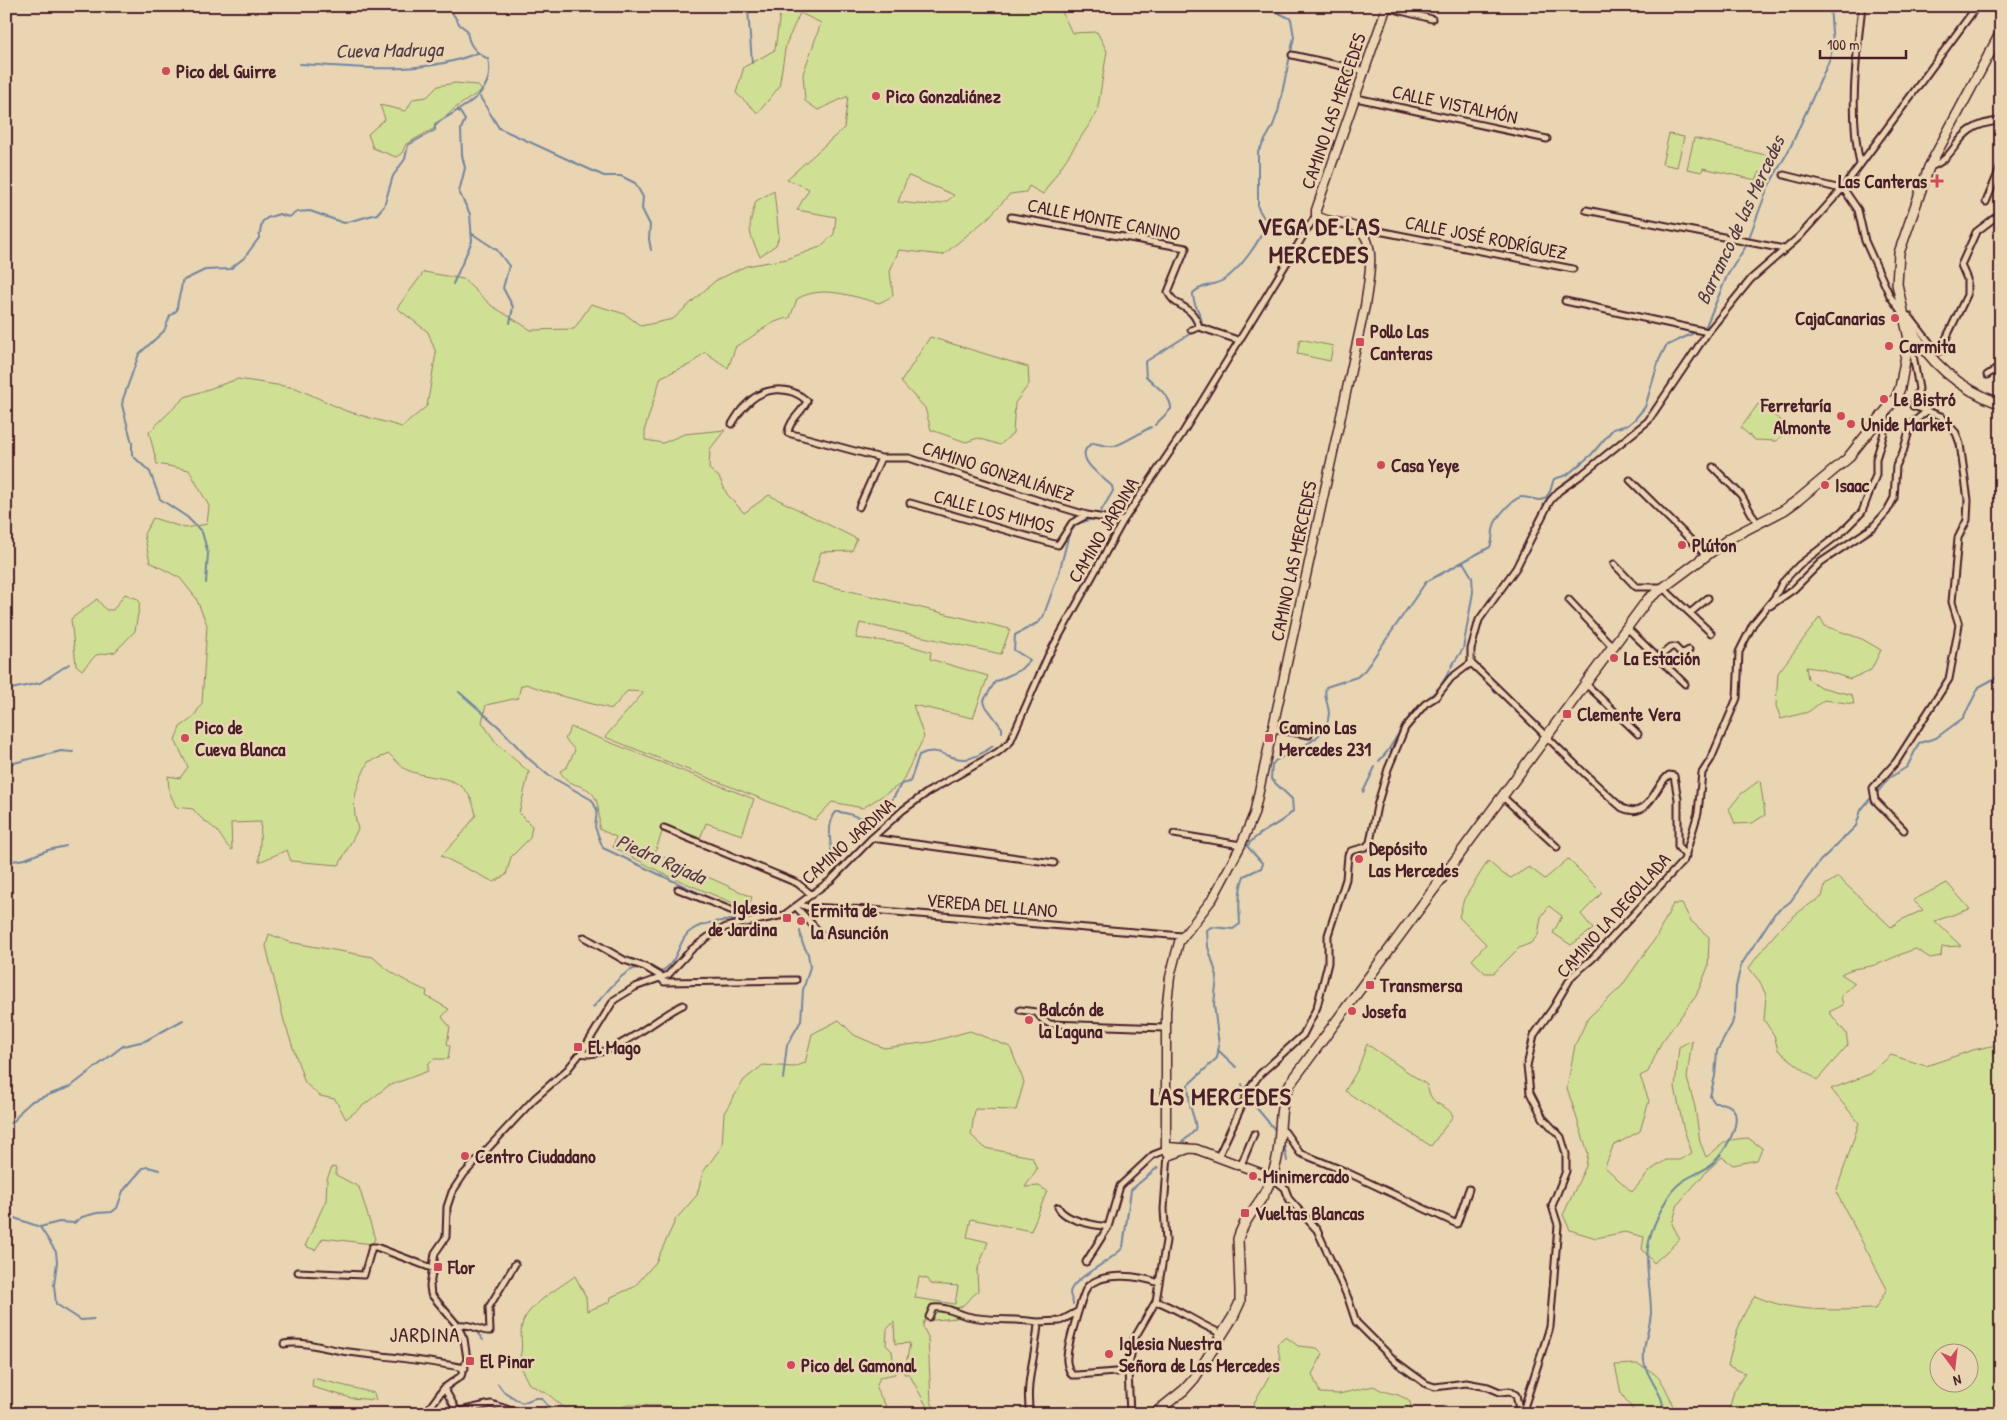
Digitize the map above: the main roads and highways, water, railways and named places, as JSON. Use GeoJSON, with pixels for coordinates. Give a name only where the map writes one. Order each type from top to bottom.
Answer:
{"type":"FeatureCollection","features":[{"type":"Feature","properties":{"kind":"main road","name":"CAMINO LAS MERCEDES"},"geometry":{"type":"LineString","coordinates":[[1271,1177],[1196,1149],[1170,1151],[1165,1138],[1167,1122],[1165,1028],[1170,977],[1182,936],[1213,898],[1241,845],[1254,814],[1273,729],[1365,306],[1369,252],[1368,240],[1364,232],[1353,225],[1321,218],[1316,215],[1316,210],[1386,7]]}},
{"type":"Feature","properties":{"kind":"main road"},"geometry":{"type":"LineString","coordinates":[[2001,32],[1929,168],[1898,253],[1896,284],[1913,344],[1960,385],[2001,404]]}},
{"type":"Feature","properties":{"kind":"main road"},"geometry":{"type":"LineString","coordinates":[[1154,1414],[1184,1390],[1194,1379],[1223,1334],[1240,1302],[1237,1247],[1240,1230],[1262,1196],[1271,1177],[1277,1158],[1281,1108],[1284,1094],[1290,1084],[1648,599],[1730,538],[1784,510],[1847,459],[1888,409],[1900,388],[1913,344]]}},
{"type":"Feature","properties":{"kind":"waterway"},"geometry":{"type":"LineString","coordinates":[[206,583],[208,553],[202,532],[187,517],[160,499],[150,472],[132,455],[132,443],[122,405],[139,354],[164,331],[170,316],[177,310],[182,281],[205,270],[230,269],[244,258],[259,238],[262,222],[267,218],[279,214],[289,217],[297,212],[310,211],[344,223],[377,214],[384,206],[393,176],[405,159],[408,145],[435,130],[435,124],[474,99],[487,82],[489,71],[488,59],[473,48],[467,30],[460,25],[448,6]]}},
{"type":"Feature","properties":{"kind":"waterway"},"geometry":{"type":"LineString","coordinates":[[744,6],[748,9],[752,63]]}},
{"type":"Feature","properties":{"kind":"waterway"},"geometry":{"type":"LineString","coordinates":[[1202,324],[1193,293],[1232,274],[1250,253],[1267,223],[1258,208],[1258,152],[1272,128],[1278,112],[1294,37],[1291,19],[1279,13],[1273,6]]}},
{"type":"Feature","properties":{"kind":"waterway","name":"Barranco de las Mercedes"},"geometry":{"type":"LineString","coordinates":[[1702,328],[1706,326],[1727,276],[1746,246],[1768,187],[1790,148],[1829,61],[1833,45],[1830,6]]}},
{"type":"Feature","properties":{"kind":"waterway","name":"Cueva Madruga"},"geometry":{"type":"LineString","coordinates":[[300,64],[367,68],[412,67],[434,65],[477,53]]}},
{"type":"Feature","properties":{"kind":"waterway"},"geometry":{"type":"LineString","coordinates":[[480,97],[499,128],[604,176],[621,176],[635,183],[643,197],[642,209],[650,225],[649,239],[651,250]]}},
{"type":"Feature","properties":{"kind":"waterway"},"geometry":{"type":"LineString","coordinates":[[453,284],[472,241],[470,214],[459,192],[465,168],[462,155],[461,129],[465,120],[458,109]]}},
{"type":"Feature","properties":{"kind":"waterway"},"geometry":{"type":"LineString","coordinates":[[471,233],[497,250],[509,266],[503,288],[513,307],[510,323]]}},
{"type":"Feature","properties":{"kind":"waterway"},"geometry":{"type":"LineString","coordinates":[[1155,425],[1171,409],[1171,404],[1166,395],[1146,376],[1145,362],[1196,330]]}},
{"type":"Feature","properties":{"kind":"waterway","name":"Barranco de las Mercedes"},"geometry":{"type":"LineString","coordinates":[[1180,1144],[1194,1132],[1196,1126],[1191,1109],[1188,1085],[1217,1058],[1219,1046],[1214,1004],[1217,976],[1208,947],[1207,930],[1211,927],[1233,929],[1240,924],[1239,906],[1244,876],[1261,868],[1263,864],[1247,846],[1257,836],[1282,821],[1293,811],[1292,799],[1271,779],[1272,765],[1275,761],[1309,743],[1323,731],[1329,714],[1325,694],[1326,687],[1357,677],[1365,670],[1426,582],[1490,547],[1494,524],[1510,504],[1521,497],[1537,500],[1546,497],[1554,479],[1567,475],[1591,455],[1613,429],[1628,425],[1635,419],[1645,407],[1659,360],[1666,346],[1698,331]]}},
{"type":"Feature","properties":{"kind":"waterway"},"geometry":{"type":"LineString","coordinates":[[1101,511],[1113,491],[1112,486],[1086,460],[1087,448],[1093,443],[1108,446],[1116,445],[1151,427]]}},
{"type":"Feature","properties":{"kind":"waterway"},"geometry":{"type":"LineString","coordinates":[[1002,732],[1002,728],[985,705],[984,700],[995,682],[1020,670],[1030,660],[1014,650],[1015,635],[1039,622],[1043,617],[1059,573],[1069,534],[1077,524],[1092,519]]}},
{"type":"Feature","properties":{"kind":"waterway"},"geometry":{"type":"LineString","coordinates":[[1451,667],[1463,649],[1473,592],[1472,577],[1463,562]]}},
{"type":"Feature","properties":{"kind":"waterway"},"geometry":{"type":"LineString","coordinates":[[6,690],[40,683],[69,664]]}},
{"type":"Feature","properties":{"kind":"waterway"},"geometry":{"type":"LineString","coordinates":[[1379,761],[1387,752],[1409,717],[1440,687],[1450,670]]}},
{"type":"Feature","properties":{"kind":"waterway"},"geometry":{"type":"LineString","coordinates":[[1877,793],[1889,778],[1907,767],[1919,743],[1936,738],[1963,718],[1979,687],[2001,675]]}},
{"type":"Feature","properties":{"kind":"waterway","name":"Piedra Rajada"},"geometry":{"type":"LineString","coordinates":[[459,692],[499,727],[529,759],[548,775],[592,800],[597,810],[595,827],[603,848],[735,910]]}},
{"type":"Feature","properties":{"kind":"waterway"},"geometry":{"type":"LineString","coordinates":[[833,868],[830,824],[836,812],[866,818],[873,817],[885,809],[901,784],[910,782],[919,755],[937,752],[959,759],[968,759],[979,755],[993,746]]}},
{"type":"Feature","properties":{"kind":"waterway"},"geometry":{"type":"LineString","coordinates":[[6,765],[61,751],[73,752]]}},
{"type":"Feature","properties":{"kind":"waterway"},"geometry":{"type":"LineString","coordinates":[[1363,792],[1375,767]]}},
{"type":"Feature","properties":{"kind":"waterway"},"geometry":{"type":"LineString","coordinates":[[1663,1414],[1662,1401],[1648,1374],[1644,1361],[1644,1349],[1651,1313],[1647,1268],[1648,1246],[1655,1223],[1671,1192],[1683,1181],[1714,1162],[1726,1147],[1735,1126],[1736,1117],[1733,1109],[1727,1104],[1715,1103],[1710,1096],[1715,1076],[1717,1051],[1732,1024],[1735,1012],[1736,987],[1741,965],[1775,913],[1790,902],[1820,861],[1856,826],[1861,810],[1870,799]]}},
{"type":"Feature","properties":{"kind":"waterway"},"geometry":{"type":"LineString","coordinates":[[6,862],[25,859],[48,850],[66,846]]}},
{"type":"Feature","properties":{"kind":"waterway"},"geometry":{"type":"LineString","coordinates":[[751,919],[773,914]]}},
{"type":"Feature","properties":{"kind":"waterway"},"geometry":{"type":"LineString","coordinates":[[662,971],[672,962],[687,934],[692,930],[710,923],[743,919]]}},
{"type":"Feature","properties":{"kind":"waterway"},"geometry":{"type":"LineString","coordinates":[[783,1079],[787,1045],[801,1021],[803,990],[810,967],[808,954],[802,942],[800,931]]}},
{"type":"Feature","properties":{"kind":"waterway"},"geometry":{"type":"LineString","coordinates":[[593,1007],[620,978],[633,969],[644,969],[653,974]]}},
{"type":"Feature","properties":{"kind":"waterway"},"geometry":{"type":"LineString","coordinates":[[6,1125],[14,1121],[32,1101],[70,1087],[123,1046],[145,1041],[183,1020]]}},
{"type":"Feature","properties":{"kind":"waterway"},"geometry":{"type":"LineString","coordinates":[[1218,1050],[1236,1067]]}},
{"type":"Feature","properties":{"kind":"waterway"},"geometry":{"type":"LineString","coordinates":[[1242,1084],[1244,1093]]}},
{"type":"Feature","properties":{"kind":"waterway"},"geometry":{"type":"LineString","coordinates":[[1249,1099],[1276,1131]]}},
{"type":"Feature","properties":{"kind":"waterway"},"geometry":{"type":"LineString","coordinates":[[1283,1139],[1287,1161]]}},
{"type":"Feature","properties":{"kind":"waterway"},"geometry":{"type":"LineString","coordinates":[[40,1227],[59,1222],[74,1223],[82,1217],[112,1212],[117,1208],[123,1191],[143,1168],[148,1167],[159,1170]]}},
{"type":"Feature","properties":{"kind":"waterway","name":"Barranco de las Mercedes"},"geometry":{"type":"LineString","coordinates":[[1073,1304],[1070,1293],[1072,1287],[1123,1247],[1131,1190],[1158,1167]]}},
{"type":"Feature","properties":{"kind":"waterway"},"geometry":{"type":"LineString","coordinates":[[6,1215],[40,1227],[56,1252],[57,1262],[54,1285],[56,1304],[81,1320],[94,1319]]}},
{"type":"Feature","properties":{"kind":"waterway"},"geometry":{"type":"LineString","coordinates":[[475,1330],[483,1340]]}},
{"type":"Feature","properties":{"kind":"waterway"},"geometry":{"type":"LineString","coordinates":[[488,1355],[491,1363]]}},
{"type":"Feature","properties":{"kind":"waterway"},"geometry":{"type":"LineString","coordinates":[[498,1384],[503,1391],[522,1403],[535,1398],[541,1398],[555,1414]]}},
{"type":"Feature","properties":{"kind":"waterway","name":"Barranco de las Mercedes"},"geometry":{"type":"LineString","coordinates":[[1086,1408],[1087,1414]]}},
{"type":"Feature","properties":{"kind":"place","name":"Pico del Guirre"},"geometry":{"type":"Point","coordinates":[166,71]}},
{"type":"Feature","properties":{"kind":"place","name":"Pico Gonzaliánez"},"geometry":{"type":"Point","coordinates":[876,96]}},
{"type":"Feature","properties":{"kind":"place","name":"Las Canteras"},"geometry":{"type":"Point","coordinates":[1937,181]}},
{"type":"Feature","properties":{"kind":"place","name":"CajaCanarias"},"geometry":{"type":"Point","coordinates":[1895,318]}},
{"type":"Feature","properties":{"kind":"place","name":"Pollo Las Canteras"},"geometry":{"type":"Point","coordinates":[1360,342]}},
{"type":"Feature","properties":{"kind":"place","name":"Carmita"},"geometry":{"type":"Point","coordinates":[1889,346]}},
{"type":"Feature","properties":{"kind":"place","name":"Le Bistró"},"geometry":{"type":"Point","coordinates":[1884,399]}},
{"type":"Feature","properties":{"kind":"place","name":"Ferretaría Almonte"},"geometry":{"type":"Point","coordinates":[1841,416]}},
{"type":"Feature","properties":{"kind":"place","name":"Unide Market"},"geometry":{"type":"Point","coordinates":[1851,424]}},
{"type":"Feature","properties":{"kind":"place","name":"Casa Yeye"},"geometry":{"type":"Point","coordinates":[1381,465]}},
{"type":"Feature","properties":{"kind":"place","name":"Isaac"},"geometry":{"type":"Point","coordinates":[1825,485]}},
{"type":"Feature","properties":{"kind":"place","name":"Plúton"},"geometry":{"type":"Point","coordinates":[1682,545]}},
{"type":"Feature","properties":{"kind":"place","name":"La Estación"},"geometry":{"type":"Point","coordinates":[1614,658]}},
{"type":"Feature","properties":{"kind":"place","name":"Clemente Vera"},"geometry":{"type":"Point","coordinates":[1567,714]}},
{"type":"Feature","properties":{"kind":"place","name":"Pico de Cueva Blanca"},"geometry":{"type":"Point","coordinates":[185,738]}},
{"type":"Feature","properties":{"kind":"place","name":"Camino Las Mercedes 231"},"geometry":{"type":"Point","coordinates":[1269,738]}},
{"type":"Feature","properties":{"kind":"place","name":"Depósito Las Mercedes"},"geometry":{"type":"Point","coordinates":[1359,859]}},
{"type":"Feature","properties":{"kind":"place","name":"Iglesia de Jardina"},"geometry":{"type":"Point","coordinates":[787,918]}},
{"type":"Feature","properties":{"kind":"place","name":"Ermita de la Asunción"},"geometry":{"type":"Point","coordinates":[801,921]}},
{"type":"Feature","properties":{"kind":"place","name":"Transmersa"},"geometry":{"type":"Point","coordinates":[1370,985]}},
{"type":"Feature","properties":{"kind":"place","name":"Josefa"},"geometry":{"type":"Point","coordinates":[1352,1011]}},
{"type":"Feature","properties":{"kind":"place","name":"Balcón de la Laguna"},"geometry":{"type":"Point","coordinates":[1029,1020]}},
{"type":"Feature","properties":{"kind":"place","name":"El Mago"},"geometry":{"type":"Point","coordinates":[578,1047]}},
{"type":"Feature","properties":{"kind":"place","name":"Centro Ciudadano"},"geometry":{"type":"Point","coordinates":[465,1156]}},
{"type":"Feature","properties":{"kind":"place","name":"Minimercado"},"geometry":{"type":"Point","coordinates":[1253,1176]}},
{"type":"Feature","properties":{"kind":"place","name":"Vueltas Blancas"},"geometry":{"type":"Point","coordinates":[1245,1213]}},
{"type":"Feature","properties":{"kind":"place","name":"Flor"},"geometry":{"type":"Point","coordinates":[438,1267]}},
{"type":"Feature","properties":{"kind":"place","name":"Iglesia Nuestra Señora de Las Mercedes"},"geometry":{"type":"Point","coordinates":[1109,1354]}},
{"type":"Feature","properties":{"kind":"place","name":"El Pinar"},"geometry":{"type":"Point","coordinates":[470,1361]}},
{"type":"Feature","properties":{"kind":"place","name":"Pico del Gamonal"},"geometry":{"type":"Point","coordinates":[791,1365]}},
{"type":"Feature","properties":{"kind":"district","name":"VEGA DE LAS MERCEDES"},"geometry":{"type":"Point","coordinates":[1319,241]}},
{"type":"Feature","properties":{"kind":"district","name":"LAS MERCEDES"},"geometry":{"type":"Point","coordinates":[1221,1097]}},
{"type":"Feature","properties":{"kind":"district","name":"JARDINA"},"geometry":{"type":"Point","coordinates":[425,1335]}}]}
